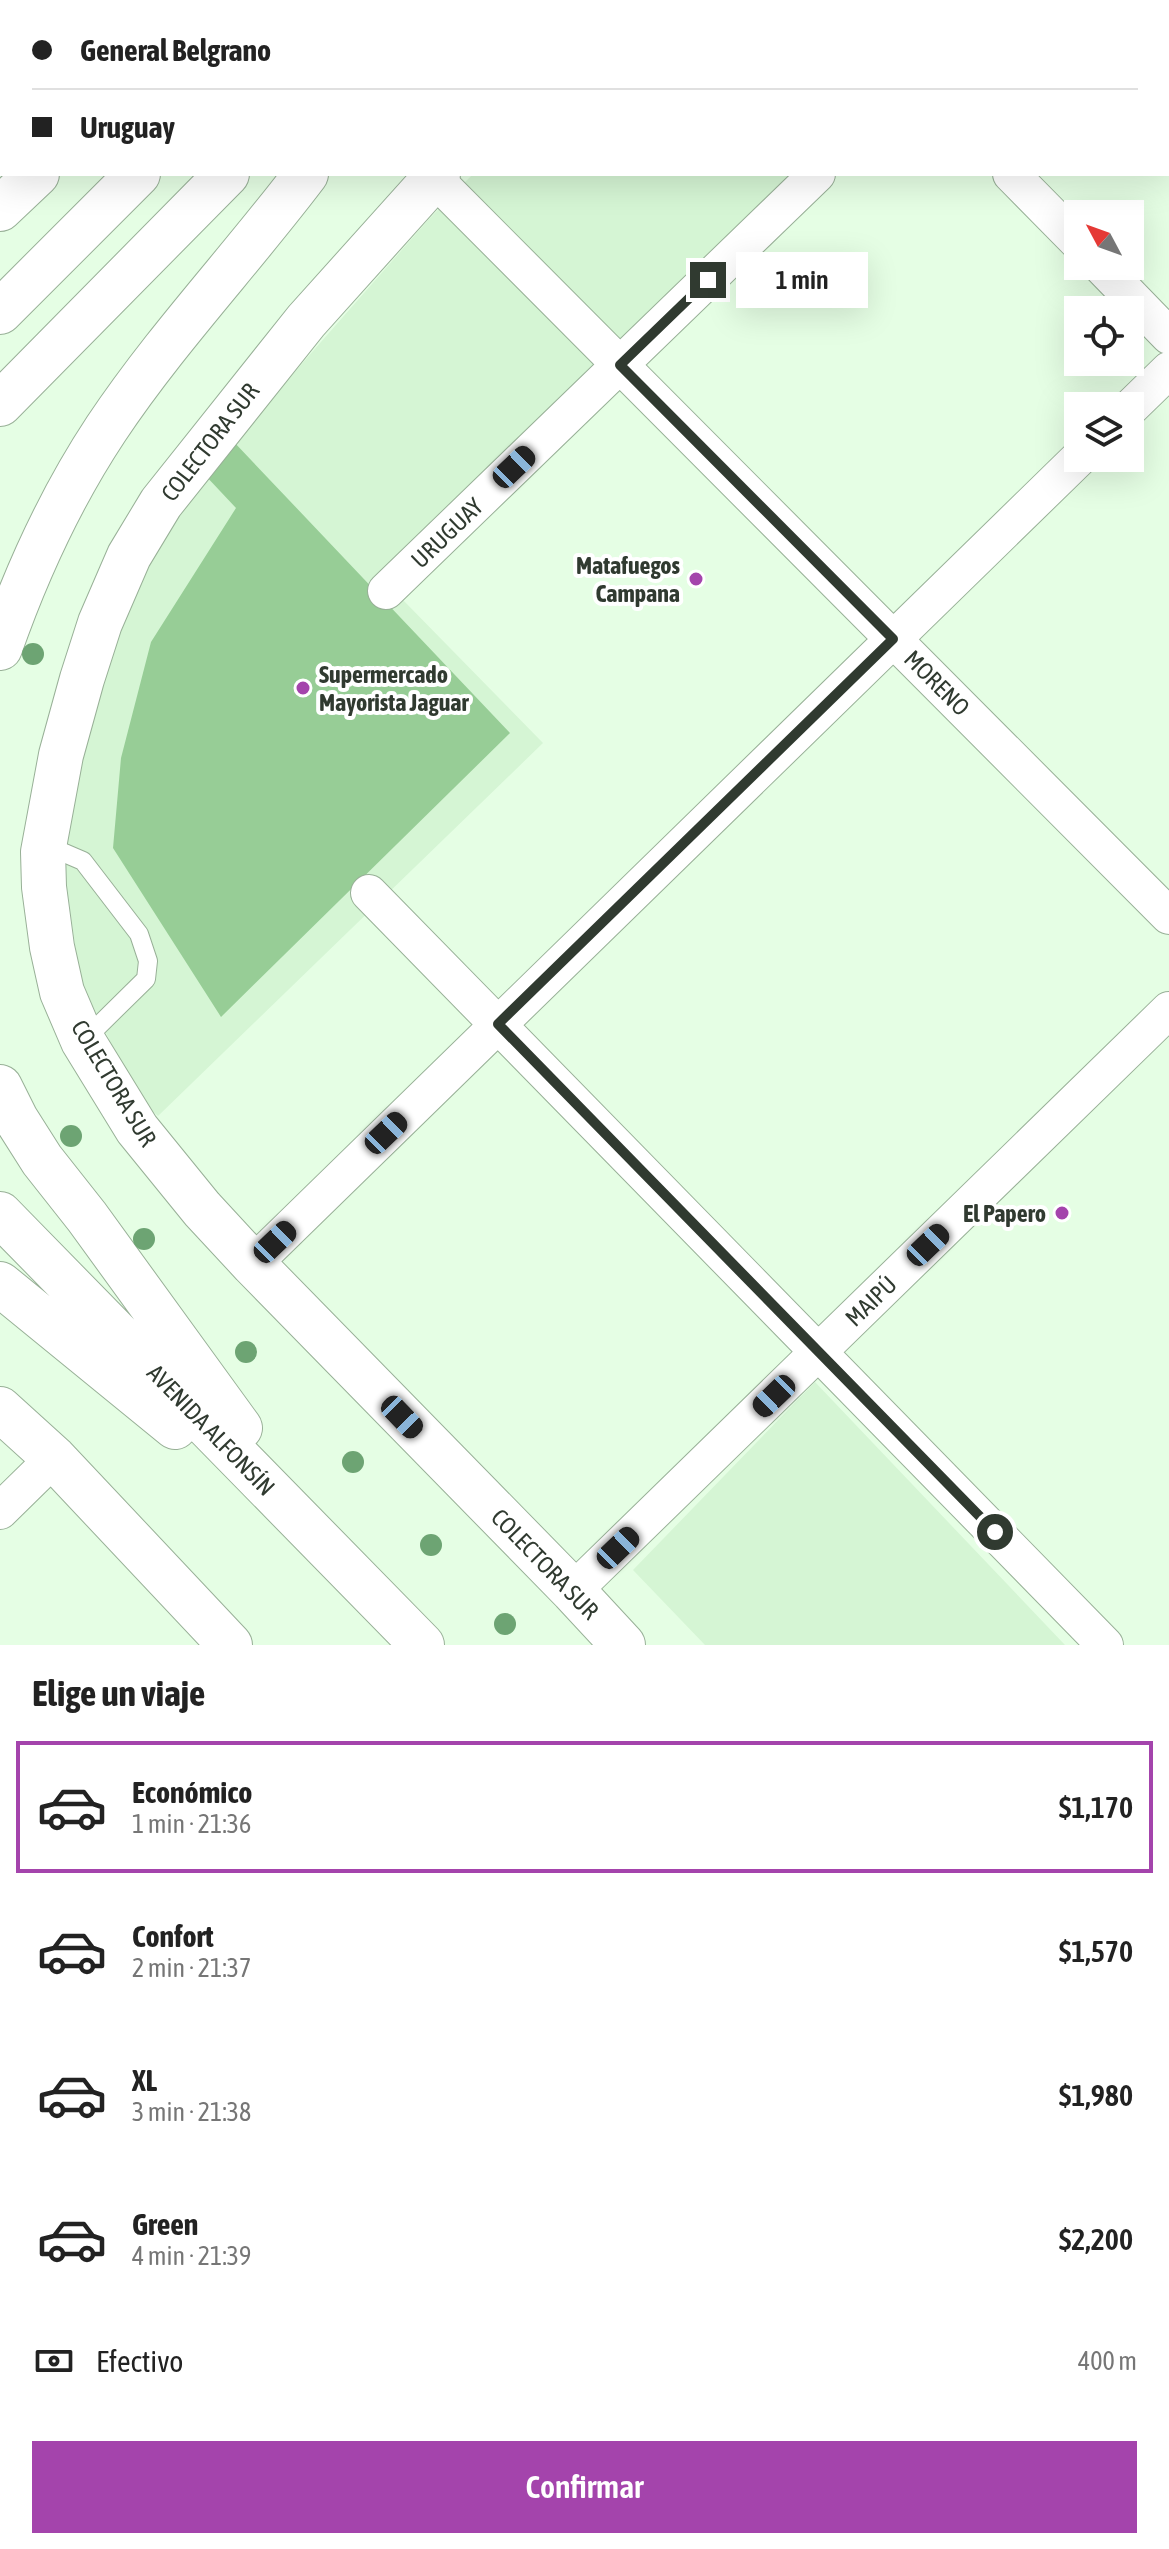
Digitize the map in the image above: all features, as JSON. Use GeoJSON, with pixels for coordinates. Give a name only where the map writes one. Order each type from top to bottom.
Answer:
{"type":"FeatureCollection","features":[{"type":"Feature","properties":{"kind":"main road"},"geometry":{"type":"LineString","coordinates":[[0,209],[35,176]]}},
{"type":"Feature","properties":{"kind":"main road"},"geometry":{"type":"LineString","coordinates":[[0,312],[136,176]]}},
{"type":"Feature","properties":{"kind":"main road"},"geometry":{"type":"LineString","coordinates":[[0,404],[225,176]]}},
{"type":"Feature","properties":{"kind":"main road"},"geometry":{"type":"LineString","coordinates":[[0,648],[33,562],[59,509],[107,428],[304,176]]}},
{"type":"Feature","properties":{"kind":"main road","name":"COLECTORA SUR"},"geometry":{"type":"LineString","coordinates":[[436,176],[306,321],[161,503],[129,556],[100,623],[61,755],[43,852],[44,887],[62,992],[83,1041],[137,1129],[202,1209],[253,1264],[623,1645]]}},
{"type":"Feature","properties":{"kind":"main road"},"geometry":{"type":"LineString","coordinates":[[0,1087],[42,1160],[87,1217],[328,1549]]}},
{"type":"Feature","properties":{"kind":"main road","name":"AVENIDA ALFONSÍN"},"geometry":{"type":"LineString","coordinates":[[0,1214],[422,1645]]}},
{"type":"Feature","properties":{"kind":"main road"},"geometry":{"type":"LineString","coordinates":[[0,1284],[328,1549]]}},
{"type":"Feature","properties":{"kind":"main road"},"geometry":{"type":"LineString","coordinates":[[0,1409],[54,1458],[230,1645]]}},
{"type":"Feature","properties":{"kind":"street","name":"MORENO"},"geometry":{"type":"LineString","coordinates":[[436,176],[1169,916]]}},
{"type":"Feature","properties":{"kind":"street","name":"URUGUAY"},"geometry":{"type":"LineString","coordinates":[[386,591],[815,176]]}},
{"type":"Feature","properties":{"kind":"street"},"geometry":{"type":"LineString","coordinates":[[1013,176],[1064,228]]}},
{"type":"Feature","properties":{"kind":"street"},"geometry":{"type":"LineString","coordinates":[[1115,280],[1169,336]]}},
{"type":"Feature","properties":{"kind":"street"},"geometry":{"type":"LineString","coordinates":[[1144,394],[1169,370]]}},
{"type":"Feature","properties":{"kind":"street"},"geometry":{"type":"LineString","coordinates":[[253,1264],[1065,472]]}},
{"type":"Feature","properties":{"kind":"street"},"geometry":{"type":"LineString","coordinates":[[369,893],[1105,1645]]}},
{"type":"Feature","properties":{"kind":"street","name":"MAIPÚ"},"geometry":{"type":"LineString","coordinates":[[573,1591],[1169,1010]]}},
{"type":"Feature","properties":{"kind":"street"},"geometry":{"type":"LineString","coordinates":[[0,1511],[54,1458]]}},
{"type":"Feature","properties":{"kind":"lane"},"geometry":{"type":"LineString","coordinates":[[43,852],[62,852],[83,861],[139,934],[148,961],[146,979],[83,1041]]}},
{"type":"Feature","properties":{"kind":"shaded area"},"geometry":{"type":"Polygon","coordinates":[[[471,176],[789,176],[381,572],[402,599],[543,743],[158,1116],[139,1099],[80,981],[64,867],[74,782],[105,643],[169,515],[429,219],[471,176]]]}},
{"type":"Feature","properties":{"kind":"shaded area"},"geometry":{"type":"Polygon","coordinates":[[[815,1382],[1065,1645],[705,1645],[633,1570],[815,1382]]]}},
{"type":"Feature","properties":{"kind":"building","name":"Supermercado Mayorista Jaguar"},"geometry":{"type":"Polygon","coordinates":[[[233,441],[510,733],[221,1017],[113,848],[121,758],[151,642],[236,508],[204,474],[233,441]]]}},
{"type":"Feature","properties":{"kind":"place","name":"Matafuegos Campana"},"geometry":{"type":"Point","coordinates":[696,579]}},
{"type":"Feature","properties":{"kind":"place","name":"Supermercado Mayorista Jaguar"},"geometry":{"type":"Point","coordinates":[303,688]}},
{"type":"Feature","properties":{"kind":"place","name":"El Papero"},"geometry":{"type":"Point","coordinates":[1062,1213]}},
{"type":"Feature","properties":{"kind":"route"},"geometry":{"type":"LineString","coordinates":[[708,280],[620,365],[893,639],[498,1024],[995,1532]]}}]}
